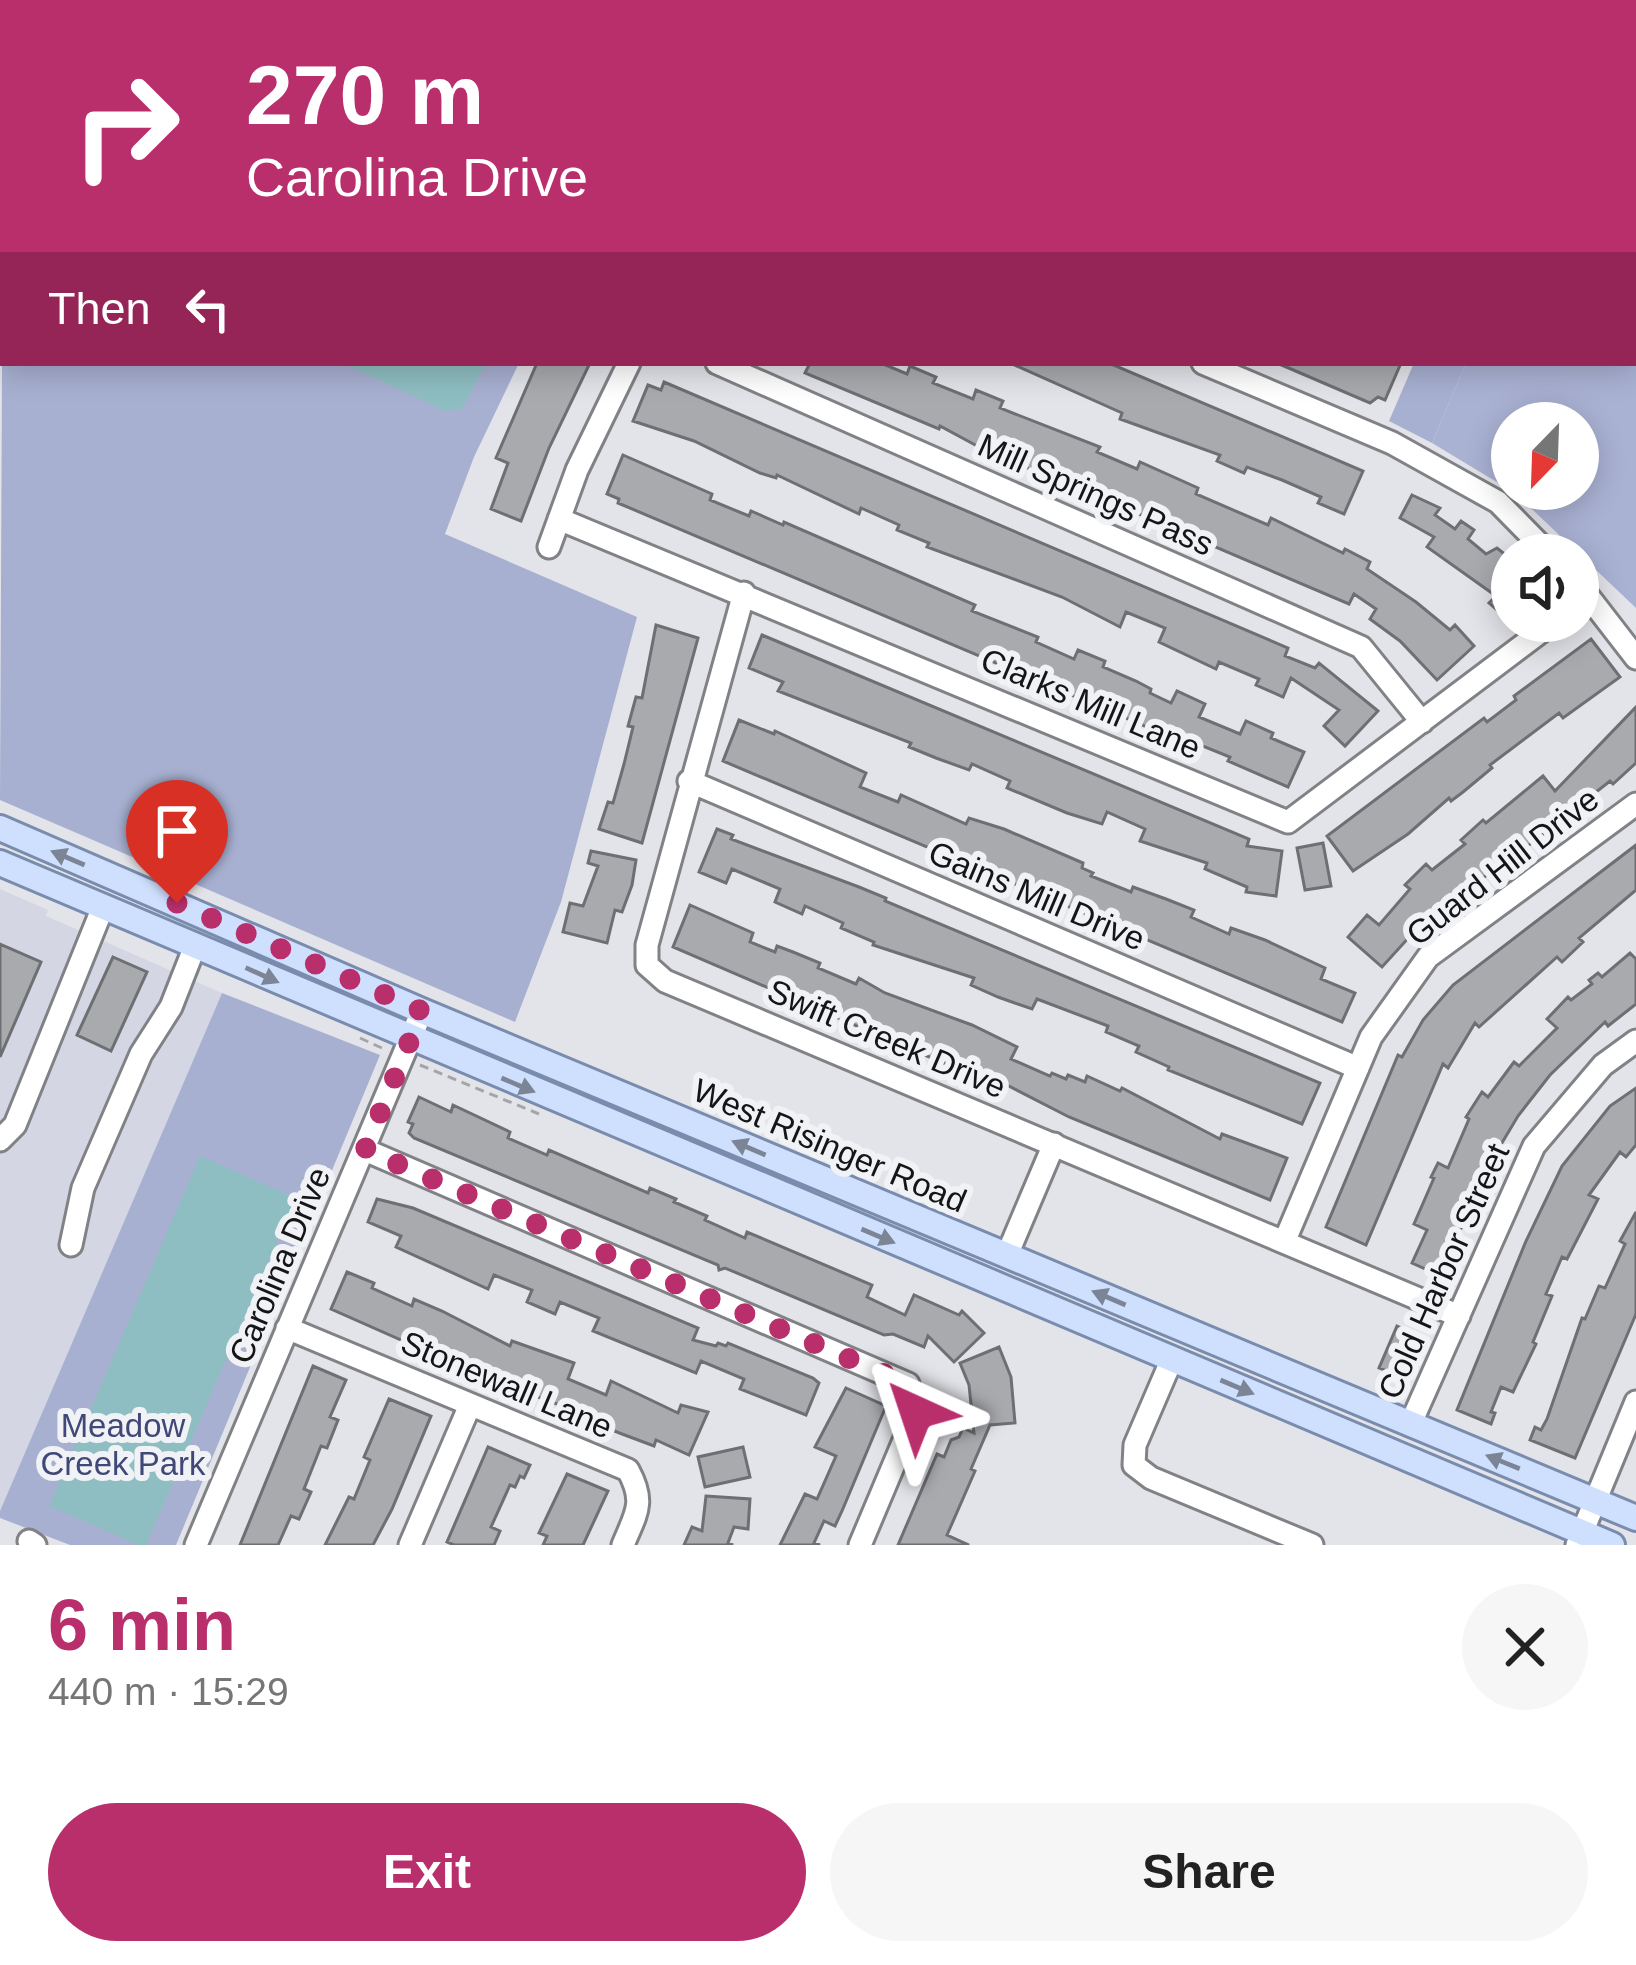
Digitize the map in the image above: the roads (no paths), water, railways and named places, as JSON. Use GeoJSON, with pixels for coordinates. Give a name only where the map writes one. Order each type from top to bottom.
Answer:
{"type":"FeatureCollection","features":[{"type":"Feature","properties":{"kind":"main road","name":"West Risinger Road"},"geometry":{"type":"LineString","coordinates":[[0,828],[422,1011],[1636,1518]]}},
{"type":"Feature","properties":{"kind":"main road","name":"West Risinger Road"},"geometry":{"type":"LineString","coordinates":[[0,863],[1172,1359],[1579,1539],[1612,1545]]}},
{"type":"Feature","properties":{"kind":"main road"},"geometry":{"type":"LineString","coordinates":[[103,907],[126,892],[231,935],[253,937]]}},
{"type":"Feature","properties":{"kind":"street"},"geometry":{"type":"LineString","coordinates":[[549,547],[578,470],[628,366]]}},
{"type":"Feature","properties":{"kind":"street","name":"Mill Springs Pass"},"geometry":{"type":"LineString","coordinates":[[724,366],[1361,647],[1421,722]]}},
{"type":"Feature","properties":{"kind":"street"},"geometry":{"type":"LineString","coordinates":[[1210,366],[1392,442],[1498,502],[1529,534]]}},
{"type":"Feature","properties":{"kind":"street","name":"Clarks Mill Lane"},"geometry":{"type":"LineString","coordinates":[[559,519],[1288,822],[1527,642]]}},
{"type":"Feature","properties":{"kind":"street","name":"Swift Creek Drive"},"geometry":{"type":"LineString","coordinates":[[744,593],[689,781],[647,945],[647,964],[665,981],[1459,1316]]}},
{"type":"Feature","properties":{"kind":"street"},"geometry":{"type":"LineString","coordinates":[[1599,614],[1636,658]]}},
{"type":"Feature","properties":{"kind":"street","name":"Gains Mill Drive"},"geometry":{"type":"LineString","coordinates":[[689,781],[1358,1068]]}},
{"type":"Feature","properties":{"kind":"street","name":"Guard Hill Drive"},"geometry":{"type":"LineString","coordinates":[[1285,1240],[1371,1037],[1428,957],[1636,804]]}},
{"type":"Feature","properties":{"kind":"street"},"geometry":{"type":"LineString","coordinates":[[0,1140],[15,1125],[103,907]]}},
{"type":"Feature","properties":{"kind":"street"},"geometry":{"type":"LineString","coordinates":[[71,1245],[83,1188],[140,1054],[171,1007],[195,946]]}},
{"type":"Feature","properties":{"kind":"street","name":"Carolina Drive"},"geometry":{"type":"LineString","coordinates":[[196,1545],[422,1011]]}},
{"type":"Feature","properties":{"kind":"street","name":"Cold Harbor Street"},"geometry":{"type":"LineString","coordinates":[[1410,1425],[1534,1146],[1603,1065],[1636,1041]]}},
{"type":"Feature","properties":{"kind":"street"},"geometry":{"type":"LineString","coordinates":[[1007,1255],[1054,1144]]}},
{"type":"Feature","properties":{"kind":"street"},"geometry":{"type":"LineString","coordinates":[[365,1150],[908,1384],[916,1412],[860,1545]]}},
{"type":"Feature","properties":{"kind":"street","name":"Stonewall Lane"},"geometry":{"type":"LineString","coordinates":[[287,1328],[628,1470],[639,1491],[638,1509],[622,1545]]}},
{"type":"Feature","properties":{"kind":"street"},"geometry":{"type":"LineString","coordinates":[[1172,1359],[1135,1445],[1134,1465],[1151,1478],[1312,1545]]}},
{"type":"Feature","properties":{"kind":"street"},"geometry":{"type":"LineString","coordinates":[[1579,1539],[1636,1402]]}},
{"type":"Feature","properties":{"kind":"street"},"geometry":{"type":"LineString","coordinates":[[410,1545],[470,1405]]}},
{"type":"Feature","properties":{"kind":"park label","name":"Meadow Creek Park"},"geometry":{"type":"Point","coordinates":[123,1444]}}]}
